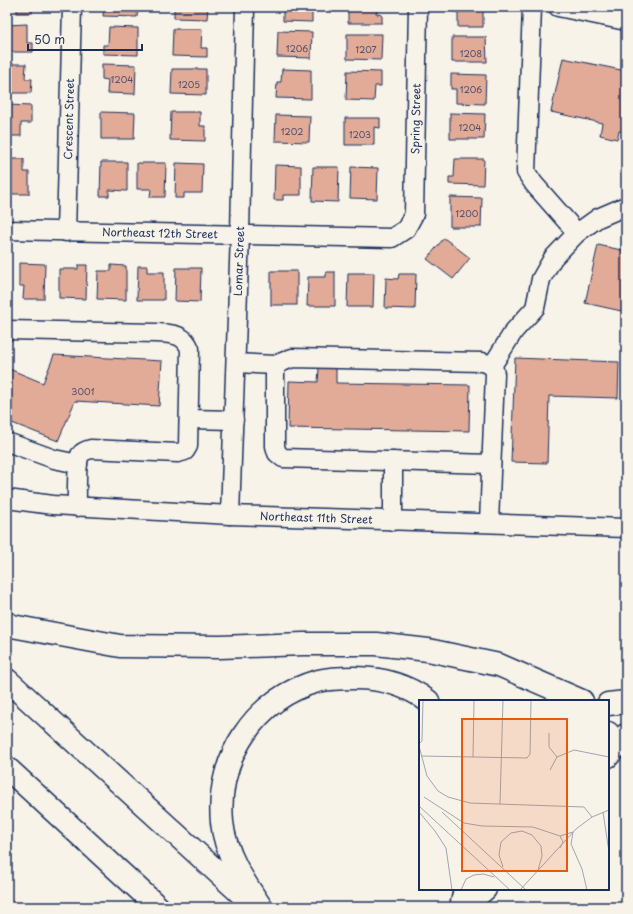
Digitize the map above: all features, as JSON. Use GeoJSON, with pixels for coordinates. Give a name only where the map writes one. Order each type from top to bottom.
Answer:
{"type":"FeatureCollection","features":[{"type":"Feature","properties":{"kind":"main road"},"geometry":{"type":"LineString","coordinates":[[7,623],[12,626],[120,646],[220,647],[303,644],[376,644],[420,649],[499,665],[580,700]]}},
{"type":"Feature","properties":{"kind":"main road"},"geometry":{"type":"LineString","coordinates":[[261,907],[244,882],[235,865],[226,841],[222,823],[221,802],[224,780],[237,744],[248,727],[261,713],[278,700],[297,689],[318,681],[339,678],[383,680],[405,687],[426,700]]}},
{"type":"Feature","properties":{"kind":"main road"},"geometry":{"type":"LineString","coordinates":[[7,680],[256,907]]}},
{"type":"Feature","properties":{"kind":"main road"},"geometry":{"type":"LineString","coordinates":[[609,704],[626,702]]}},
{"type":"Feature","properties":{"kind":"main road"},"geometry":{"type":"LineString","coordinates":[[609,755],[626,735]]}},
{"type":"Feature","properties":{"kind":"main road"},"geometry":{"type":"LineString","coordinates":[[609,737],[611,744],[609,747]]}},
{"type":"Feature","properties":{"kind":"main road"},"geometry":{"type":"LineString","coordinates":[[7,768],[158,907]]}},
{"type":"Feature","properties":{"kind":"main road"},"geometry":{"type":"LineString","coordinates":[[461,907],[465,890]]}},
{"type":"Feature","properties":{"kind":"main road"},"geometry":{"type":"LineString","coordinates":[[464,907],[484,890]]}},
{"type":"Feature","properties":{"kind":"street","name":"Crescent Street"},"geometry":{"type":"LineString","coordinates":[[66,232],[72,7]]}},
{"type":"Feature","properties":{"kind":"street","name":"Lomar Street"},"geometry":{"type":"LineString","coordinates":[[230,515],[240,234],[245,7]]}},
{"type":"Feature","properties":{"kind":"street","name":"Spring Street"},"geometry":{"type":"LineString","coordinates":[[406,229],[414,214],[418,7]]}},
{"type":"Feature","properties":{"kind":"street"},"geometry":{"type":"LineString","coordinates":[[532,7],[526,172],[534,184],[577,233]]}},
{"type":"Feature","properties":{"kind":"street"},"geometry":{"type":"LineString","coordinates":[[558,7],[626,20]]}},
{"type":"Feature","properties":{"kind":"street"},"geometry":{"type":"LineString","coordinates":[[492,366],[514,331],[535,308],[541,279],[553,258],[577,233],[598,218],[626,206]]}},
{"type":"Feature","properties":{"kind":"street","name":"Northeast 12th Street"},"geometry":{"type":"LineString","coordinates":[[7,230],[392,238],[406,229]]}},
{"type":"Feature","properties":{"kind":"street"},"geometry":{"type":"LineString","coordinates":[[7,330],[172,334],[181,337],[188,342],[190,349],[189,419],[188,446],[185,451],[178,453],[91,449],[84,451],[80,456],[78,464],[77,507]]}},
{"type":"Feature","properties":{"kind":"street"},"geometry":{"type":"LineString","coordinates":[[236,364],[275,365],[292,358],[482,362],[490,364],[494,369],[495,374],[489,523]]}},
{"type":"Feature","properties":{"kind":"street"},"geometry":{"type":"LineString","coordinates":[[275,365],[275,446],[277,453],[283,458],[492,464]]}},
{"type":"Feature","properties":{"kind":"street"},"geometry":{"type":"LineString","coordinates":[[189,419],[234,420]]}},
{"type":"Feature","properties":{"kind":"street"},"geometry":{"type":"LineString","coordinates":[[7,442],[54,459],[78,464]]}},
{"type":"Feature","properties":{"kind":"street"},"geometry":{"type":"LineString","coordinates":[[393,461],[393,521]]}},
{"type":"Feature","properties":{"kind":"street","name":"Northeast 11th Street"},"geometry":{"type":"LineString","coordinates":[[7,499],[53,506],[230,515],[626,528]]}},
{"type":"Feature","properties":{"kind":"building"},"geometry":{"type":"Polygon","coordinates":[[[17,7],[32,7],[32,13],[17,13],[17,7]]]}},
{"type":"Feature","properties":{"kind":"building"},"geometry":{"type":"Polygon","coordinates":[[[104,7],[138,7],[137,17],[103,16],[104,7]]]}},
{"type":"Feature","properties":{"kind":"building"},"geometry":{"type":"Polygon","coordinates":[[[174,7],[208,7],[207,19],[174,18],[174,7]]]}},
{"type":"Feature","properties":{"kind":"building"},"geometry":{"type":"Polygon","coordinates":[[[283,7],[312,7],[312,22],[283,21],[283,7]]]}},
{"type":"Feature","properties":{"kind":"building"},"geometry":{"type":"Polygon","coordinates":[[[348,7],[377,7],[377,14],[382,15],[382,23],[348,23],[348,7]]]}},
{"type":"Feature","properties":{"kind":"building"},"geometry":{"type":"Polygon","coordinates":[[[453,7],[483,7],[483,27],[458,27],[458,12],[453,12],[453,7]]]}},
{"type":"Feature","properties":{"kind":"building"},"geometry":{"type":"Polygon","coordinates":[[[27,24],[27,43],[33,43],[33,52],[7,52],[7,25],[27,24]]]}},
{"type":"Feature","properties":{"kind":"building"},"geometry":{"type":"Polygon","coordinates":[[[109,27],[138,28],[138,55],[103,54],[103,45],[108,45],[109,27]]]}},
{"type":"Feature","properties":{"kind":"building"},"geometry":{"type":"Polygon","coordinates":[[[173,29],[202,29],[201,48],[207,48],[207,57],[172,56],[173,29]]]}},
{"type":"Feature","properties":{"kind":"building"},"geometry":{"type":"Polygon","coordinates":[[[278,31],[312,32],[311,58],[277,57],[278,31]]]}},
{"type":"Feature","properties":{"kind":"building"},"geometry":{"type":"Polygon","coordinates":[[[347,34],[382,34],[381,60],[347,59],[347,34]]]}},
{"type":"Feature","properties":{"kind":"building"},"geometry":{"type":"Polygon","coordinates":[[[452,37],[486,37],[487,62],[452,62],[452,37]]]}},
{"type":"Feature","properties":{"kind":"building"},"geometry":{"type":"Polygon","coordinates":[[[563,58],[626,71],[626,132],[619,131],[617,139],[600,135],[602,123],[551,112],[563,58]]]}},
{"type":"Feature","properties":{"kind":"building"},"geometry":{"type":"Polygon","coordinates":[[[7,64],[26,64],[25,79],[32,79],[31,93],[7,93],[7,64]]]}},
{"type":"Feature","properties":{"kind":"building"},"geometry":{"type":"Polygon","coordinates":[[[102,64],[136,65],[135,94],[107,93],[108,80],[102,79],[102,64]]]}},
{"type":"Feature","properties":{"kind":"building"},"geometry":{"type":"Polygon","coordinates":[[[172,69],[206,69],[206,95],[171,94],[172,69]]]}},
{"type":"Feature","properties":{"kind":"building"},"geometry":{"type":"Polygon","coordinates":[[[282,69],[311,70],[311,99],[276,98],[277,82],[281,82],[282,69]]]}},
{"type":"Feature","properties":{"kind":"building"},"geometry":{"type":"Polygon","coordinates":[[[347,71],[381,72],[381,86],[375,86],[374,101],[346,100],[347,71]]]}},
{"type":"Feature","properties":{"kind":"building"},"geometry":{"type":"Polygon","coordinates":[[[451,74],[486,75],[485,104],[456,103],[456,89],[451,89],[451,74]]]}},
{"type":"Feature","properties":{"kind":"building"},"geometry":{"type":"Polygon","coordinates":[[[7,105],[31,106],[31,123],[21,123],[21,136],[7,136],[7,105]]]}},
{"type":"Feature","properties":{"kind":"building"},"geometry":{"type":"Polygon","coordinates":[[[101,112],[135,113],[134,139],[101,139],[101,112]]]}},
{"type":"Feature","properties":{"kind":"building"},"geometry":{"type":"Polygon","coordinates":[[[171,112],[200,112],[200,126],[205,126],[205,141],[170,140],[171,112]]]}},
{"type":"Feature","properties":{"kind":"building"},"geometry":{"type":"Polygon","coordinates":[[[450,113],[485,114],[484,139],[450,139],[450,113]]]}},
{"type":"Feature","properties":{"kind":"building"},"geometry":{"type":"Polygon","coordinates":[[[276,115],[310,116],[309,142],[275,141],[276,115]]]}},
{"type":"Feature","properties":{"kind":"building"},"geometry":{"type":"Polygon","coordinates":[[[345,118],[380,118],[380,128],[374,127],[374,145],[345,145],[345,118]]]}},
{"type":"Feature","properties":{"kind":"building"},"geometry":{"type":"Polygon","coordinates":[[[7,159],[24,159],[24,172],[29,172],[29,194],[7,194],[7,159]]]}},
{"type":"Feature","properties":{"kind":"building"},"geometry":{"type":"Polygon","coordinates":[[[455,159],[484,159],[483,185],[449,184],[449,177],[454,177],[455,159]]]}},
{"type":"Feature","properties":{"kind":"building"},"geometry":{"type":"Polygon","coordinates":[[[101,162],[127,162],[127,191],[109,190],[109,196],[100,196],[101,162]]]}},
{"type":"Feature","properties":{"kind":"building"},"geometry":{"type":"Polygon","coordinates":[[[137,163],[166,163],[165,197],[150,197],[151,189],[137,189],[137,163]]]}},
{"type":"Feature","properties":{"kind":"building"},"geometry":{"type":"Polygon","coordinates":[[[176,163],[203,164],[202,193],[184,193],[184,198],[175,198],[176,163]]]}},
{"type":"Feature","properties":{"kind":"building"},"geometry":{"type":"Polygon","coordinates":[[[275,165],[301,166],[301,195],[283,195],[283,200],[274,200],[275,165]]]}},
{"type":"Feature","properties":{"kind":"building"},"geometry":{"type":"Polygon","coordinates":[[[313,167],[339,167],[338,202],[312,201],[313,167]]]}},
{"type":"Feature","properties":{"kind":"building"},"geometry":{"type":"Polygon","coordinates":[[[351,167],[378,168],[377,199],[350,198],[351,167]]]}},
{"type":"Feature","properties":{"kind":"building"},"geometry":{"type":"Polygon","coordinates":[[[450,197],[482,198],[481,227],[450,227],[450,197]]]}},
{"type":"Feature","properties":{"kind":"building"},"geometry":{"type":"Polygon","coordinates":[[[444,238],[470,258],[453,279],[427,259],[444,238]]]}},
{"type":"Feature","properties":{"kind":"building"},"geometry":{"type":"Polygon","coordinates":[[[598,245],[626,251],[626,312],[585,303],[598,245]]]}},
{"type":"Feature","properties":{"kind":"building"},"geometry":{"type":"Polygon","coordinates":[[[19,263],[45,264],[44,299],[23,299],[24,286],[19,286],[19,263]]]}},
{"type":"Feature","properties":{"kind":"building"},"geometry":{"type":"Polygon","coordinates":[[[78,265],[87,265],[86,299],[59,298],[59,269],[78,269],[78,265]]]}},
{"type":"Feature","properties":{"kind":"building"},"geometry":{"type":"Polygon","coordinates":[[[111,265],[126,266],[126,300],[97,299],[98,271],[111,271],[111,265]]]}},
{"type":"Feature","properties":{"kind":"building"},"geometry":{"type":"Polygon","coordinates":[[[138,266],[147,266],[147,272],[164,272],[164,300],[137,300],[138,266]]]}},
{"type":"Feature","properties":{"kind":"building"},"geometry":{"type":"Polygon","coordinates":[[[176,268],[201,268],[200,302],[175,301],[176,268]]]}},
{"type":"Feature","properties":{"kind":"building"},"geometry":{"type":"Polygon","coordinates":[[[271,271],[297,271],[297,305],[271,305],[271,271]]]}},
{"type":"Feature","properties":{"kind":"building"},"geometry":{"type":"Polygon","coordinates":[[[326,272],[335,272],[335,306],[307,306],[308,277],[326,277],[326,272]]]}},
{"type":"Feature","properties":{"kind":"building"},"geometry":{"type":"Polygon","coordinates":[[[348,273],[374,273],[373,307],[347,307],[348,273]]]}},
{"type":"Feature","properties":{"kind":"building"},"geometry":{"type":"Polygon","coordinates":[[[399,274],[416,274],[415,309],[385,308],[386,278],[398,279],[399,274]]]}},
{"type":"Feature","properties":{"kind":"building"},"geometry":{"type":"Polygon","coordinates":[[[54,355],[162,361],[159,406],[75,401],[58,441],[7,421],[7,368],[43,383],[54,355]]]}},
{"type":"Feature","properties":{"kind":"building"},"geometry":{"type":"Polygon","coordinates":[[[515,358],[619,362],[618,398],[549,396],[547,463],[511,462],[515,358]]]}},
{"type":"Feature","properties":{"kind":"building"},"geometry":{"type":"Polygon","coordinates":[[[319,368],[336,368],[336,383],[470,385],[469,431],[288,428],[289,381],[318,382],[319,368]]]}}]}
